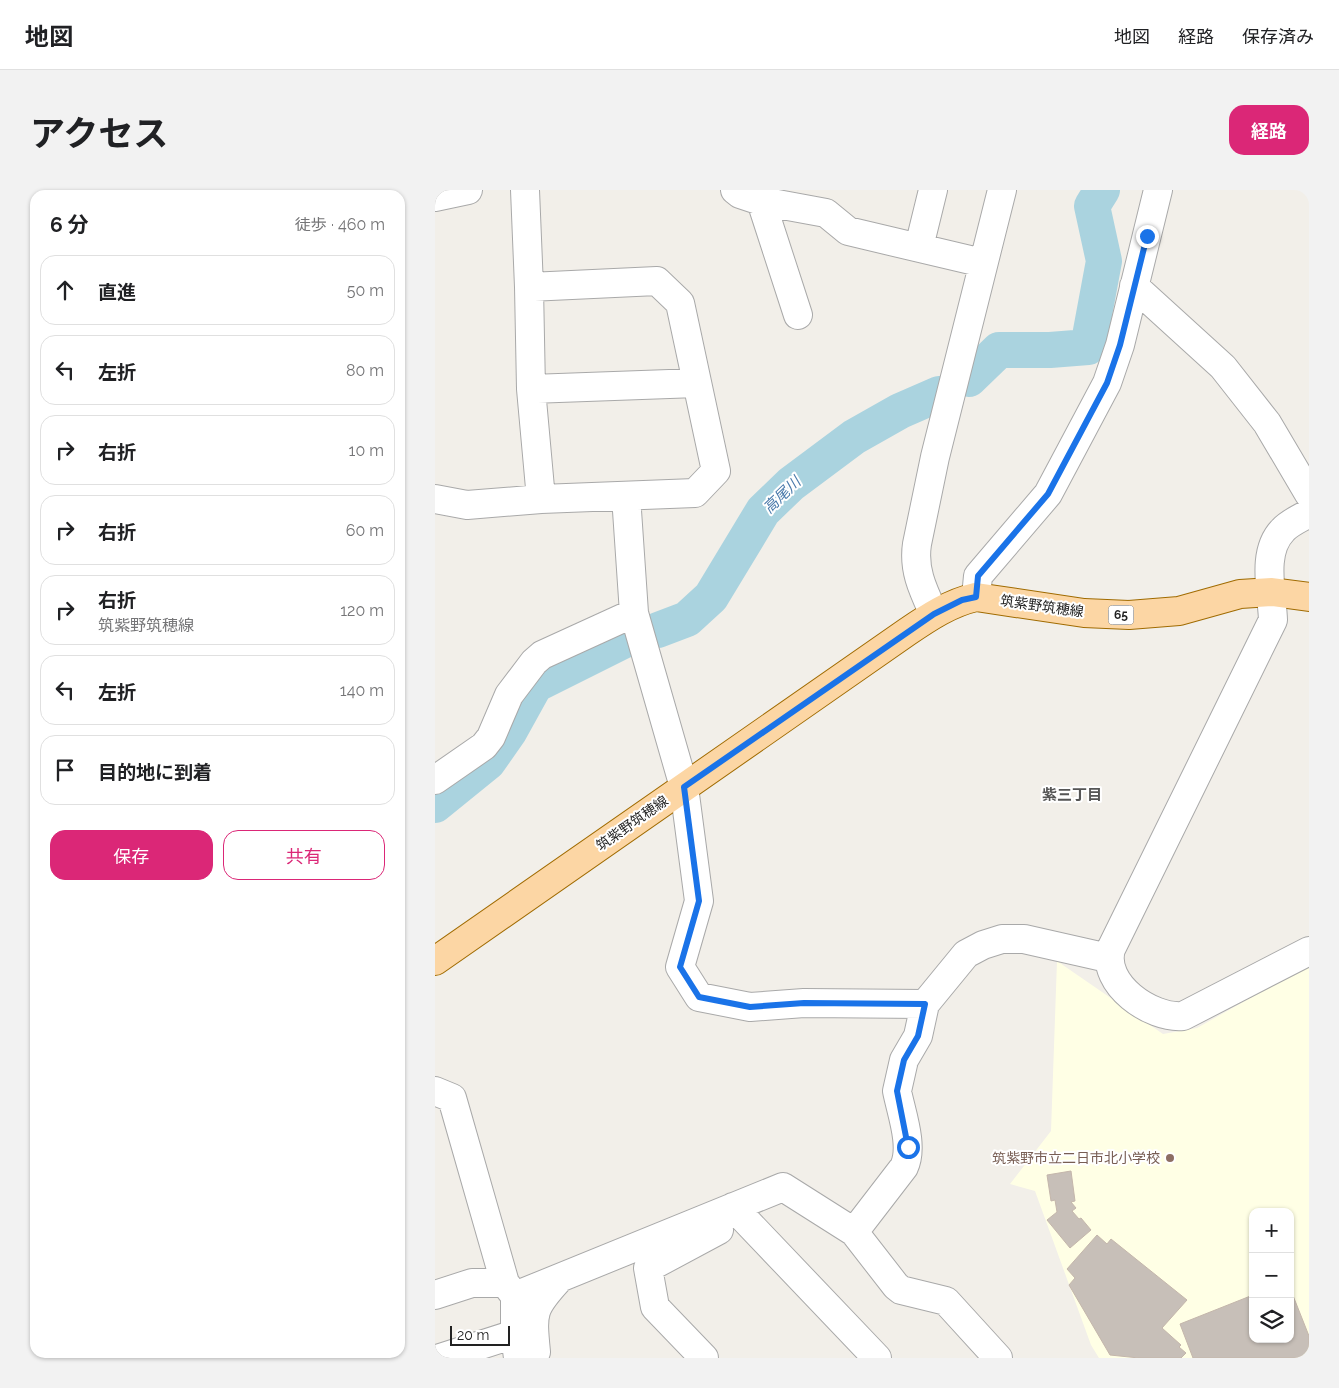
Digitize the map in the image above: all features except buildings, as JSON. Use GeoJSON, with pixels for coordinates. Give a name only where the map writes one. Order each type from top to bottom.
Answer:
{"type":"FeatureCollection","features":[{"type":"Feature","properties":{"kind":"main road","name":"筑紫野筑穂線"},"geometry":{"type":"LineString","coordinates":[[435,961],[934,614],[962,600],[976,597],[1084,613],[1129,615],[1179,611],[1239,594],[1272,592],[1309,597]]}},
{"type":"Feature","properties":{"kind":"street"},"geometry":{"type":"LineString","coordinates":[[435,197],[468,190]]}},
{"type":"Feature","properties":{"kind":"street"},"geometry":{"type":"LineString","coordinates":[[525,190],[531,389],[541,499]]}},
{"type":"Feature","properties":{"kind":"street"},"geometry":{"type":"LineString","coordinates":[[735,190],[740,194],[761,201],[828,201],[847,232],[983,263]]}},
{"type":"Feature","properties":{"kind":"street"},"geometry":{"type":"LineString","coordinates":[[919,247],[933,190]]}},
{"type":"Feature","properties":{"kind":"street"},"geometry":{"type":"LineString","coordinates":[[934,614],[919,578],[916,549],[935,457],[1002,190]]}},
{"type":"Feature","properties":{"kind":"street"},"geometry":{"type":"LineString","coordinates":[[976,597],[978,576],[1048,494],[1107,383],[1120,345],[1159,190]]}},
{"type":"Feature","properties":{"kind":"street"},"geometry":{"type":"LineString","coordinates":[[761,201],[798,315]]}},
{"type":"Feature","properties":{"kind":"street"},"geometry":{"type":"LineString","coordinates":[[435,499],[467,505],[541,499],[695,493],[716,471],[680,303],[657,281],[529,286]]}},
{"type":"Feature","properties":{"kind":"street"},"geometry":{"type":"LineString","coordinates":[[1135,286],[1223,367],[1267,423],[1309,494]]}},
{"type":"Feature","properties":{"kind":"street"},"geometry":{"type":"LineString","coordinates":[[531,389],[697,383]]}},
{"type":"Feature","properties":{"kind":"street"},"geometry":{"type":"LineString","coordinates":[[626,496],[634,613],[684,787],[699,901],[680,967],[699,997],[750,1007],[804,1003],[925,1004]]}},
{"type":"Feature","properties":{"kind":"street"},"geometry":{"type":"LineString","coordinates":[[1309,513],[1282,530],[1270,551],[1268,564],[1273,620],[1108,958],[1112,970],[1124,990],[1140,1004],[1172,1017],[1183,1016],[1309,951]]}},
{"type":"Feature","properties":{"kind":"street"},"geometry":{"type":"LineString","coordinates":[[435,780],[484,746],[491,737],[509,695],[538,658],[634,613]]}},
{"type":"Feature","properties":{"kind":"street"},"geometry":{"type":"LineString","coordinates":[[854,1232],[904,1167],[908,1158],[908,1147],[897,1091],[904,1060],[918,1036],[925,1004],[966,954],[983,945],[1002,939],[1024,939],[1108,958]]}},
{"type":"Feature","properties":{"kind":"street"},"geometry":{"type":"LineString","coordinates":[[435,1091],[452,1098],[510,1289],[517,1346],[440,1358]]}},
{"type":"Feature","properties":{"kind":"street"},"geometry":{"type":"LineString","coordinates":[[704,1358],[655,1307],[648,1268],[738,1212],[783,1187],[854,1232],[891,1282],[901,1290],[946,1301],[998,1358]]}},
{"type":"Feature","properties":{"kind":"street"},"geometry":{"type":"LineString","coordinates":[[435,1295],[472,1283],[510,1289],[560,1278],[738,1212]]}},
{"type":"Feature","properties":{"kind":"street"},"geometry":{"type":"LineString","coordinates":[[738,1212],[877,1358]]}},
{"type":"Feature","properties":{"kind":"street"},"geometry":{"type":"LineString","coordinates":[[537,1358],[533,1316],[543,1297],[560,1278]]}},
{"type":"Feature","properties":{"kind":"shaded area","name":"筑紫野市立二日市北小学校"},"geometry":{"type":"Polygon","coordinates":[[[1057,961],[1163,1034],[1197,1028],[1309,965],[1309,1358],[1099,1358],[1091,1345],[1035,1191],[1010,1184],[1051,1131],[1057,961]]]}},
{"type":"Feature","properties":{"kind":"waterway","name":"高尾川"},"geometry":{"type":"LineString","coordinates":[[969,379],[999,350],[1050,350],[1088,347],[1104,261],[1092,206],[1102,190]]}},
{"type":"Feature","properties":{"kind":"waterway","name":"高尾川"},"geometry":{"type":"LineString","coordinates":[[658,630],[687,619],[711,597],[763,511],[791,484],[854,437],[900,411],[939,394]]}},
{"type":"Feature","properties":{"kind":"waterway","name":"高尾川"},"geometry":{"type":"LineString","coordinates":[[435,805],[488,762],[509,732],[535,685],[623,641]]}},
{"type":"Feature","properties":{"kind":"place","name":"筑紫野市立二日市北小学校"},"geometry":{"type":"Point","coordinates":[1170,1158]}},
{"type":"Feature","properties":{"kind":"district","name":"紫三丁目"},"geometry":{"type":"Point","coordinates":[1072,795]}},
{"type":"Feature","properties":{"kind":"route"},"geometry":{"type":"LineString","coordinates":[[908,1147],[897,1091],[898,1081],[904,1060],[918,1036],[925,1004],[804,1003],[750,1007],[699,997],[680,967],[699,901],[684,787],[934,614],[947,606],[976,597],[978,576],[1048,494],[1107,383],[1120,345],[1147,236]]}}]}
